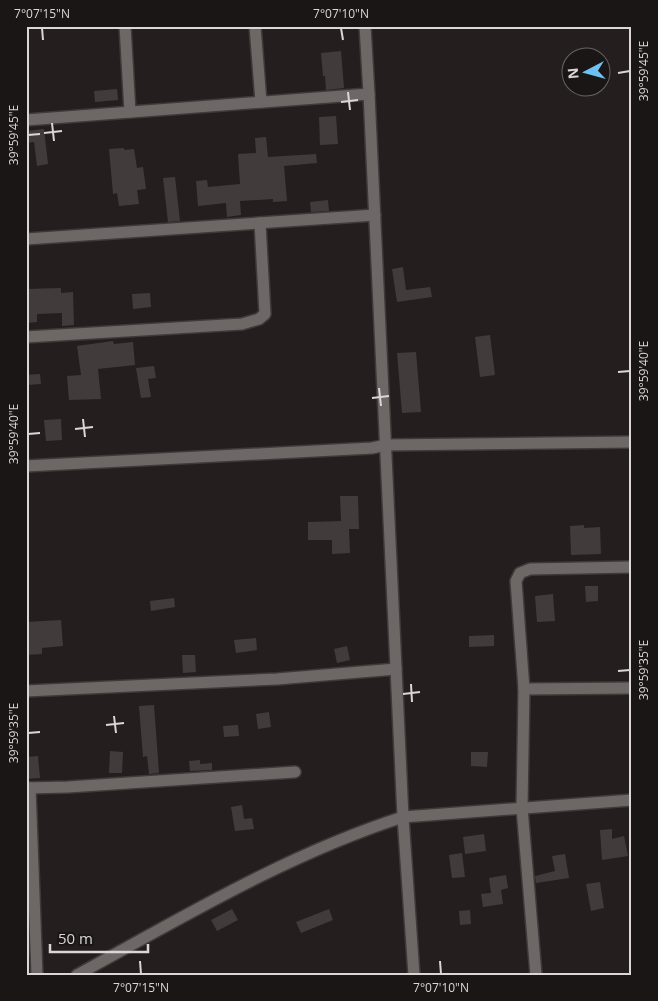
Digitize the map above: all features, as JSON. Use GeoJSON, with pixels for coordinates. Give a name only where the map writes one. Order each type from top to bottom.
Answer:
{"type":"FeatureCollection","features":[{"type":"Feature","properties":{"kind":"street"},"geometry":{"type":"LineString","coordinates":[[125,26],[130,112]]}},
{"type":"Feature","properties":{"kind":"street"},"geometry":{"type":"LineString","coordinates":[[255,26],[261,102]]}},
{"type":"Feature","properties":{"kind":"street"},"geometry":{"type":"LineString","coordinates":[[365,26],[403,817],[414,975]]}},
{"type":"Feature","properties":{"kind":"street"},"geometry":{"type":"LineString","coordinates":[[26,120],[369,94]]}},
{"type":"Feature","properties":{"kind":"street"},"geometry":{"type":"LineString","coordinates":[[26,239],[375,215]]}},
{"type":"Feature","properties":{"kind":"street"},"geometry":{"type":"LineString","coordinates":[[26,337],[242,324],[259,319],[265,314],[260,223]]}},
{"type":"Feature","properties":{"kind":"street"},"geometry":{"type":"LineString","coordinates":[[26,466],[372,448],[386,445],[632,442]]}},
{"type":"Feature","properties":{"kind":"street"},"geometry":{"type":"LineString","coordinates":[[536,975],[522,808],[524,689],[516,581],[520,573],[530,569],[632,567]]}},
{"type":"Feature","properties":{"kind":"street"},"geometry":{"type":"LineString","coordinates":[[26,691],[277,679],[396,669]]}},
{"type":"Feature","properties":{"kind":"street"},"geometry":{"type":"LineString","coordinates":[[524,689],[632,688]]}},
{"type":"Feature","properties":{"kind":"street"},"geometry":{"type":"LineString","coordinates":[[37,975],[28,788],[295,772]]}},
{"type":"Feature","properties":{"kind":"street"},"geometry":{"type":"LineString","coordinates":[[77,975],[258,876],[377,825],[403,817],[632,800]]}},
{"type":"Feature","properties":{"kind":"building"},"geometry":{"type":"Polygon","coordinates":[[[341,51],[344,88],[326,90],[321,53],[341,51]]]}},
{"type":"Feature","properties":{"kind":"building"},"geometry":{"type":"Polygon","coordinates":[[[117,89],[118,100],[95,102],[94,91],[117,89]]]}},
{"type":"Feature","properties":{"kind":"building"},"geometry":{"type":"Polygon","coordinates":[[[336,116],[338,144],[320,145],[319,117],[336,116]]]}},
{"type":"Feature","properties":{"kind":"building"},"geometry":{"type":"Polygon","coordinates":[[[44,129],[48,164],[37,166],[34,142],[26,143],[26,131],[44,129]]]}},
{"type":"Feature","properties":{"kind":"building"},"geometry":{"type":"Polygon","coordinates":[[[266,137],[268,157],[316,154],[317,163],[284,166],[287,201],[273,202],[273,199],[240,201],[241,215],[227,217],[226,203],[198,206],[196,181],[207,180],[208,187],[240,184],[238,154],[256,153],[255,138],[266,137]]]}},
{"type":"Feature","properties":{"kind":"building"},"geometry":{"type":"Polygon","coordinates":[[[124,148],[124,150],[134,149],[137,168],[143,167],[146,189],[137,190],[139,204],[119,206],[117,193],[113,194],[109,149],[124,148]]]}},
{"type":"Feature","properties":{"kind":"building"},"geometry":{"type":"Polygon","coordinates":[[[175,177],[180,221],[168,222],[163,178],[175,177]]]}},
{"type":"Feature","properties":{"kind":"building"},"geometry":{"type":"Polygon","coordinates":[[[328,200],[329,211],[311,212],[310,202],[328,200]]]}},
{"type":"Feature","properties":{"kind":"building"},"geometry":{"type":"Polygon","coordinates":[[[403,267],[406,290],[430,287],[432,297],[397,302],[392,269],[403,267]]]}},
{"type":"Feature","properties":{"kind":"building"},"geometry":{"type":"Polygon","coordinates":[[[61,288],[61,293],[73,292],[74,325],[62,326],[62,313],[37,314],[37,322],[26,323],[26,289],[61,288]]]}},
{"type":"Feature","properties":{"kind":"building"},"geometry":{"type":"Polygon","coordinates":[[[150,293],[151,307],[133,309],[132,294],[150,293]]]}},
{"type":"Feature","properties":{"kind":"building"},"geometry":{"type":"Polygon","coordinates":[[[490,335],[495,375],[480,377],[475,337],[490,335]]]}},
{"type":"Feature","properties":{"kind":"building"},"geometry":{"type":"Polygon","coordinates":[[[113,341],[114,344],[133,342],[135,365],[98,369],[101,399],[69,400],[67,376],[81,375],[77,346],[113,341]]]}},
{"type":"Feature","properties":{"kind":"building"},"geometry":{"type":"Polygon","coordinates":[[[416,352],[421,412],[402,413],[397,353],[416,352]]]}},
{"type":"Feature","properties":{"kind":"building"},"geometry":{"type":"Polygon","coordinates":[[[154,366],[156,378],[148,379],[151,397],[141,398],[136,368],[154,366]]]}},
{"type":"Feature","properties":{"kind":"building"},"geometry":{"type":"Polygon","coordinates":[[[40,374],[41,384],[26,385],[26,375],[40,374]]]}},
{"type":"Feature","properties":{"kind":"building"},"geometry":{"type":"Polygon","coordinates":[[[61,419],[62,440],[46,441],[44,420],[61,419]]]}},
{"type":"Feature","properties":{"kind":"building"},"geometry":{"type":"Polygon","coordinates":[[[340,496],[358,496],[359,529],[349,529],[350,553],[332,554],[332,540],[308,540],[308,522],[341,521],[340,496]]]}},
{"type":"Feature","properties":{"kind":"building"},"geometry":{"type":"Polygon","coordinates":[[[584,525],[584,528],[600,527],[601,554],[571,555],[570,526],[584,525]]]}},
{"type":"Feature","properties":{"kind":"building"},"geometry":{"type":"Polygon","coordinates":[[[585,586],[598,586],[598,601],[586,602],[585,586]]]}},
{"type":"Feature","properties":{"kind":"building"},"geometry":{"type":"Polygon","coordinates":[[[553,594],[555,621],[537,622],[535,596],[553,594]]]}},
{"type":"Feature","properties":{"kind":"building"},"geometry":{"type":"Polygon","coordinates":[[[174,598],[175,607],[151,611],[150,601],[174,598]]]}},
{"type":"Feature","properties":{"kind":"building"},"geometry":{"type":"Polygon","coordinates":[[[61,620],[63,646],[42,648],[42,654],[26,655],[26,622],[61,620]]]}},
{"type":"Feature","properties":{"kind":"building"},"geometry":{"type":"Polygon","coordinates":[[[494,635],[494,646],[469,647],[469,636],[494,635]]]}},
{"type":"Feature","properties":{"kind":"building"},"geometry":{"type":"Polygon","coordinates":[[[256,638],[257,650],[236,653],[234,640],[256,638]]]}},
{"type":"Feature","properties":{"kind":"building"},"geometry":{"type":"Polygon","coordinates":[[[347,646],[350,660],[337,663],[334,649],[347,646]]]}},
{"type":"Feature","properties":{"kind":"building"},"geometry":{"type":"Polygon","coordinates":[[[182,655],[195,655],[196,672],[183,673],[182,655]]]}},
{"type":"Feature","properties":{"kind":"building"},"geometry":{"type":"Polygon","coordinates":[[[154,705],[159,773],[149,774],[147,756],[143,757],[139,706],[154,705]]]}},
{"type":"Feature","properties":{"kind":"building"},"geometry":{"type":"Polygon","coordinates":[[[269,712],[271,727],[258,729],[256,714],[269,712]]]}},
{"type":"Feature","properties":{"kind":"building"},"geometry":{"type":"Polygon","coordinates":[[[238,725],[239,736],[224,737],[223,726],[238,725]]]}},
{"type":"Feature","properties":{"kind":"building"},"geometry":{"type":"Polygon","coordinates":[[[110,751],[123,752],[122,773],[109,773],[110,751]]]}},
{"type":"Feature","properties":{"kind":"building"},"geometry":{"type":"Polygon","coordinates":[[[471,752],[488,752],[487,767],[471,766],[471,752]]]}},
{"type":"Feature","properties":{"kind":"building"},"geometry":{"type":"Polygon","coordinates":[[[38,756],[40,778],[26,779],[26,757],[38,756]]]}},
{"type":"Feature","properties":{"kind":"building"},"geometry":{"type":"Polygon","coordinates":[[[200,760],[200,764],[212,763],[212,770],[190,771],[189,761],[200,760]]]}},
{"type":"Feature","properties":{"kind":"building"},"geometry":{"type":"Polygon","coordinates":[[[242,805],[244,819],[252,818],[254,829],[235,831],[231,807],[242,805]]]}},
{"type":"Feature","properties":{"kind":"building"},"geometry":{"type":"Polygon","coordinates":[[[612,829],[612,839],[624,836],[628,856],[602,860],[600,830],[612,829]]]}},
{"type":"Feature","properties":{"kind":"building"},"geometry":{"type":"Polygon","coordinates":[[[484,834],[486,851],[465,854],[463,837],[484,834]]]}},
{"type":"Feature","properties":{"kind":"building"},"geometry":{"type":"Polygon","coordinates":[[[462,853],[465,877],[452,878],[449,855],[462,853]]]}},
{"type":"Feature","properties":{"kind":"building"},"geometry":{"type":"Polygon","coordinates":[[[565,854],[569,878],[536,883],[535,876],[555,871],[552,856],[565,854]]]}},
{"type":"Feature","properties":{"kind":"building"},"geometry":{"type":"Polygon","coordinates":[[[506,875],[508,888],[501,890],[503,904],[483,907],[481,894],[491,893],[489,878],[506,875]]]}},
{"type":"Feature","properties":{"kind":"building"},"geometry":{"type":"Polygon","coordinates":[[[600,882],[604,908],[591,911],[586,884],[600,882]]]}},
{"type":"Feature","properties":{"kind":"building"},"geometry":{"type":"Polygon","coordinates":[[[232,909],[238,920],[217,931],[211,920],[232,909]]]}},
{"type":"Feature","properties":{"kind":"building"},"geometry":{"type":"Polygon","coordinates":[[[329,909],[333,920],[301,933],[296,922],[329,909]]]}},
{"type":"Feature","properties":{"kind":"building"},"geometry":{"type":"Polygon","coordinates":[[[470,910],[471,924],[460,925],[459,911],[470,910]]]}}]}
